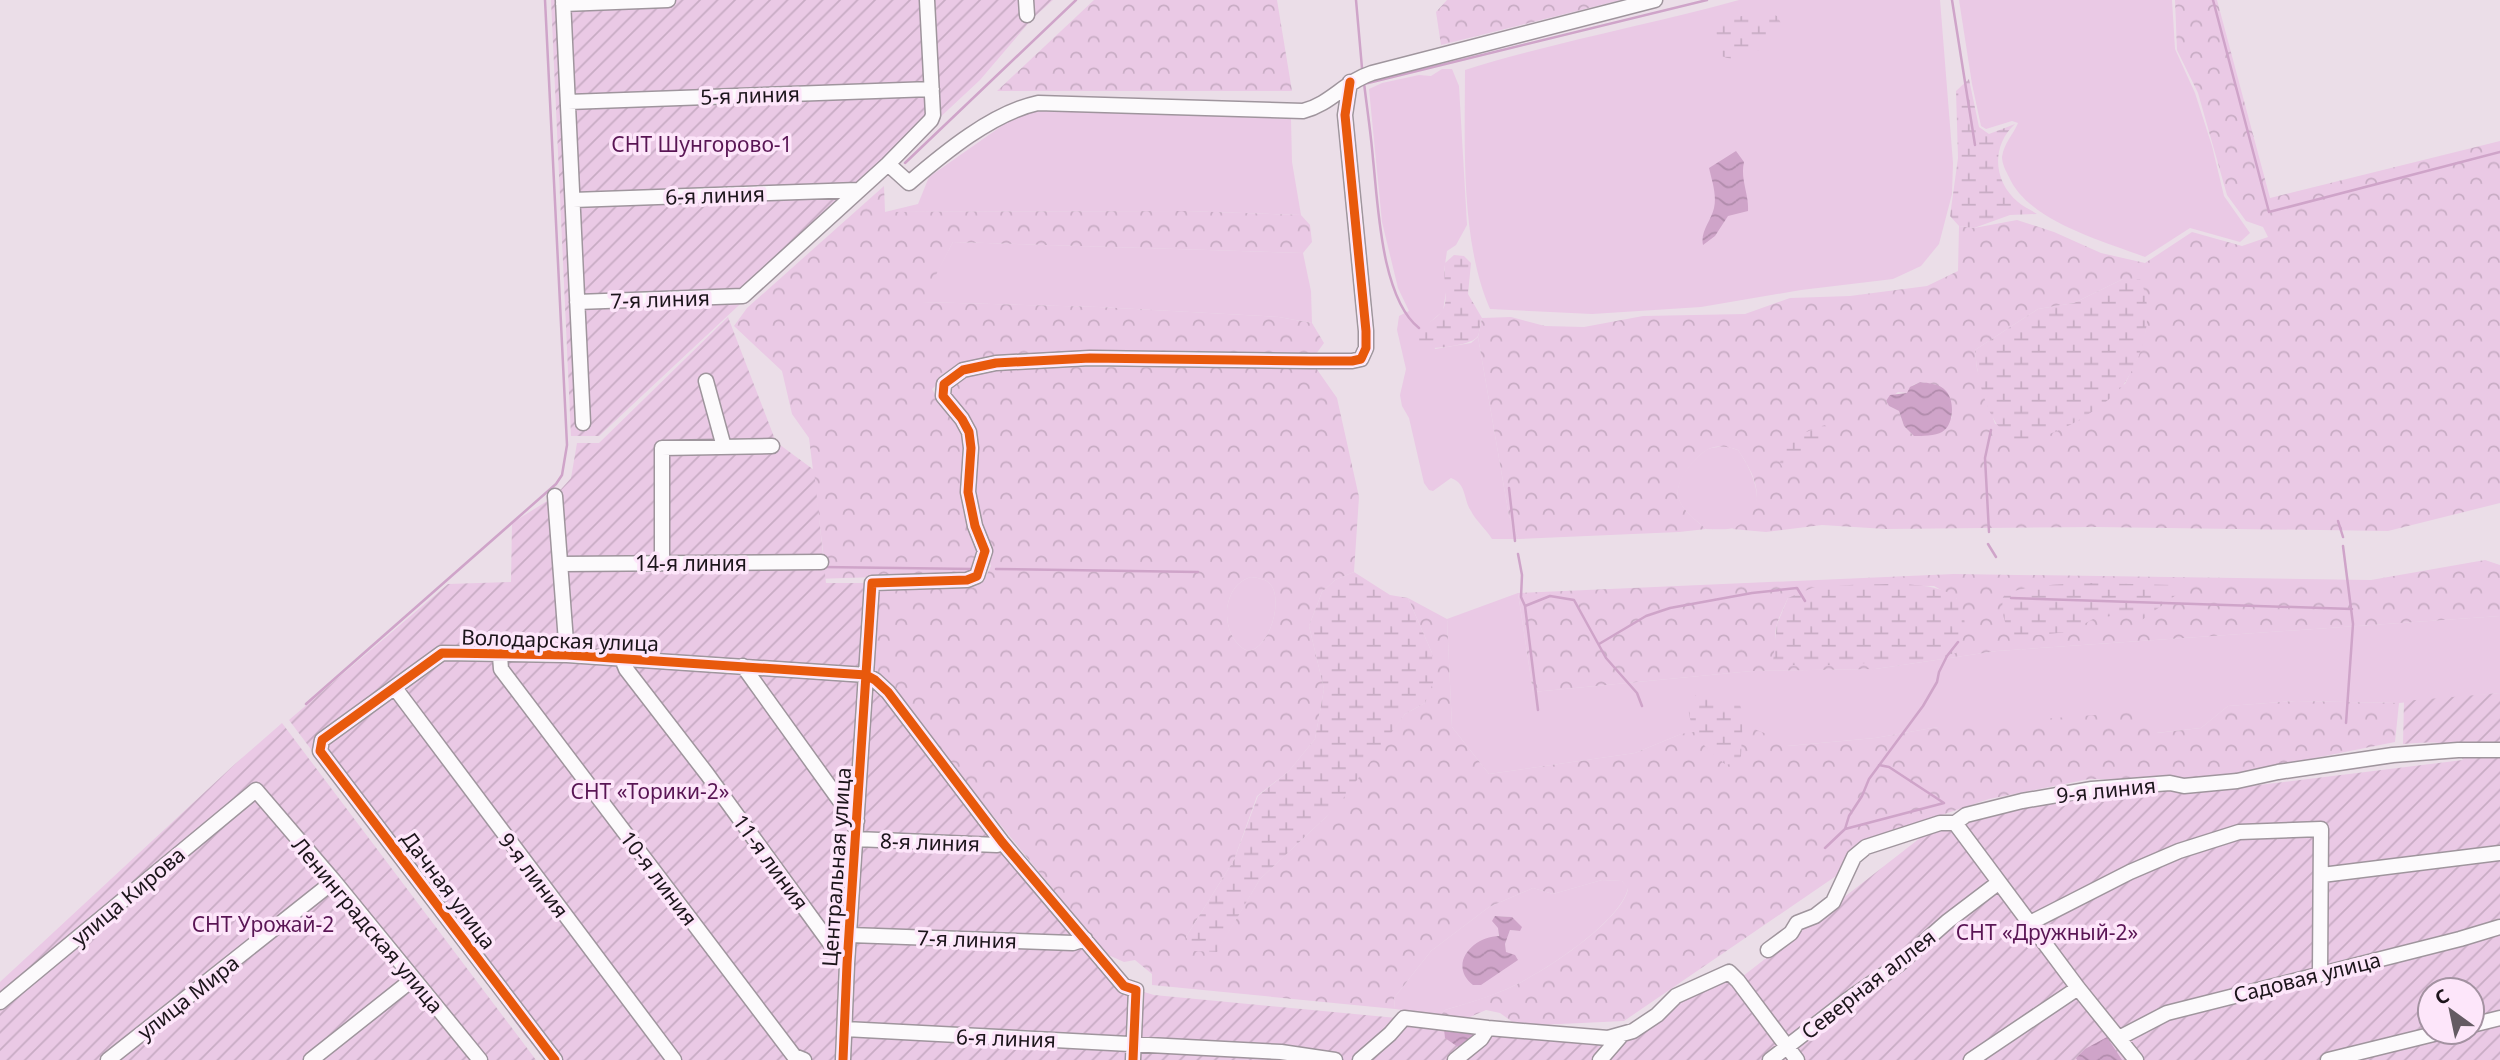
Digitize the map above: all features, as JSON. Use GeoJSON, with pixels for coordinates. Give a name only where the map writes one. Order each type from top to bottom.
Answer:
{"type":"FeatureCollection","features":[{"type":"Feature","properties":{"kind":"street"},"geometry":{"type":"LineString","coordinates":[[583,423],[563,2],[668,0]]}},
{"type":"Feature","properties":{"kind":"street"},"geometry":{"type":"LineString","coordinates":[[854,194],[931,120],[927,0]]}},
{"type":"Feature","properties":{"kind":"street"},"geometry":{"type":"LineString","coordinates":[[888,164],[909,183],[936,160],[1005,113],[1038,103],[1303,111],[1319,107],[1350,82],[1372,72],[1655,0]]}},
{"type":"Feature","properties":{"kind":"street","name":"Центральная улица"},"geometry":{"type":"LineString","coordinates":[[843,1060],[872,583],[967,580],[977,576],[985,551],[973,519],[968,492],[971,448],[969,432],[943,396],[944,384],[952,376],[978,365],[1090,358],[1352,361],[1364,356],[1366,331],[1345,115],[1350,82]]}},
{"type":"Feature","properties":{"kind":"street","name":"5-я линия"},"geometry":{"type":"LineString","coordinates":[[568,102],[932,89]]}},
{"type":"Feature","properties":{"kind":"street","name":"6-я линия"},"geometry":{"type":"LineString","coordinates":[[573,200],[854,194]]}},
{"type":"Feature","properties":{"kind":"street","name":"7-я линия"},"geometry":{"type":"LineString","coordinates":[[577,302],[743,296],[854,194]]}},
{"type":"Feature","properties":{"kind":"street"},"geometry":{"type":"LineString","coordinates":[[706,381],[724,447]]}},
{"type":"Feature","properties":{"kind":"street"},"geometry":{"type":"LineString","coordinates":[[662,563],[662,448],[772,446]]}},
{"type":"Feature","properties":{"kind":"street"},"geometry":{"type":"LineString","coordinates":[[555,496],[567,655]]}},
{"type":"Feature","properties":{"kind":"street","name":"14-я линия"},"geometry":{"type":"LineString","coordinates":[[561,564],[821,562]]}},
{"type":"Feature","properties":{"kind":"street","name":"Володарская улица"},"geometry":{"type":"LineString","coordinates":[[322,740],[442,653],[567,655],[866,676]]}},
{"type":"Feature","properties":{"kind":"street","name":"10-я линия"},"geometry":{"type":"LineString","coordinates":[[500,656],[501,669],[516,690],[794,1056],[804,1060]]}},
{"type":"Feature","properties":{"kind":"street","name":"11-я линия"},"geometry":{"type":"LineString","coordinates":[[622,659],[626,669],[847,964]]}},
{"type":"Feature","properties":{"kind":"street"},"geometry":{"type":"LineString","coordinates":[[743,666],[857,821]]}},
{"type":"Feature","properties":{"kind":"street"},"geometry":{"type":"LineString","coordinates":[[866,676],[888,692],[1002,842],[1124,986],[1136,989],[1133,1060]]}},
{"type":"Feature","properties":{"kind":"street","name":"9-я линия"},"geometry":{"type":"LineString","coordinates":[[394,688],[674,1060]]}},
{"type":"Feature","properties":{"kind":"street","name":"Дачная улица"},"geometry":{"type":"LineString","coordinates":[[322,740],[320,751],[555,1060]]}},
{"type":"Feature","properties":{"kind":"street","name":"9-я линия"},"geometry":{"type":"LineString","coordinates":[[1768,950],[1791,933],[1797,923],[1815,916],[1833,902],[1854,858],[1866,847],[1940,823],[1955,823],[1966,815],[2067,793],[2170,783],[2184,786],[2237,782],[2278,772],[2393,755],[2500,750]]}},
{"type":"Feature","properties":{"kind":"street","name":"Ленинградская улица"},"geometry":{"type":"LineString","coordinates":[[256,790],[480,1060]]}},
{"type":"Feature","properties":{"kind":"street","name":"улица Кирова"},"geometry":{"type":"LineString","coordinates":[[0,1002],[256,790]]}},
{"type":"Feature","properties":{"kind":"street"},"geometry":{"type":"LineString","coordinates":[[1955,823],[2028,923],[2136,1060]]}},
{"type":"Feature","properties":{"kind":"street"},"geometry":{"type":"LineString","coordinates":[[2028,923],[2130,872],[2179,851],[2239,832],[2321,829],[2320,972]]}},
{"type":"Feature","properties":{"kind":"street","name":"8-я линия"},"geometry":{"type":"LineString","coordinates":[[856,839],[997,845],[1002,842]]}},
{"type":"Feature","properties":{"kind":"street"},"geometry":{"type":"LineString","coordinates":[[2322,875],[2493,854]]}},
{"type":"Feature","properties":{"kind":"street","name":"улица Мира"},"geometry":{"type":"LineString","coordinates":[[108,1060],[334,881]]}},
{"type":"Feature","properties":{"kind":"street","name":"Северная аллея"},"geometry":{"type":"LineString","coordinates":[[1770,1060],[1898,965],[1948,920],[1998,883]]}},
{"type":"Feature","properties":{"kind":"street","name":"Садовая улица"},"geometry":{"type":"LineString","coordinates":[[2119,1038],[2167,1013],[2320,972],[2460,939],[2500,926]]}},
{"type":"Feature","properties":{"kind":"street","name":"7-я линия"},"geometry":{"type":"LineString","coordinates":[[850,935],[1073,943],[1085,939]]}},
{"type":"Feature","properties":{"kind":"street"},"geometry":{"type":"LineString","coordinates":[[1360,1060],[1404,1018],[1488,1028],[1620,1037],[1657,1015],[1675,996],[1728,972],[1738,981],[1797,1060]]}},
{"type":"Feature","properties":{"kind":"street"},"geometry":{"type":"LineString","coordinates":[[311,1060],[413,979]]}},
{"type":"Feature","properties":{"kind":"street"},"geometry":{"type":"LineString","coordinates":[[1971,1060],[2078,988]]}},
{"type":"Feature","properties":{"kind":"street"},"geometry":{"type":"LineString","coordinates":[[1455,1060],[1481,1039],[1488,1028]]}},
{"type":"Feature","properties":{"kind":"street","name":"6-я линия"},"geometry":{"type":"LineString","coordinates":[[845,1029],[1281,1052],[1335,1060]]}},
{"type":"Feature","properties":{"kind":"street"},"geometry":{"type":"LineString","coordinates":[[1600,1060],[1620,1037]]}},
{"type":"Feature","properties":{"kind":"street"},"geometry":{"type":"LineString","coordinates":[[2328,1060],[2416,1038]]}},
{"type":"Feature","properties":{"kind":"green space","name":"СНТ Шунгорово-1"},"geometry":{"type":"Polygon","coordinates":[[[551,0],[1053,0],[1032,19],[980,80],[599,436],[571,436],[551,0]]]}},
{"type":"Feature","properties":{"kind":"green space"},"geometry":{"type":"Polygon","coordinates":[[[1094,0],[1277,0],[1292,91],[997,91],[1094,0]]]}},
{"type":"Feature","properties":{"kind":"green space"},"geometry":{"type":"Polygon","coordinates":[[[1447,0],[1621,0],[1441,45],[1436,12],[1447,0]]]}},
{"type":"Feature","properties":{"kind":"green space"},"geometry":{"type":"Polygon","coordinates":[[[1739,0],[1940,0],[1953,163],[1952,194],[1939,244],[1921,266],[1893,279],[1801,290],[1701,307],[1592,314],[1490,309],[1480,282],[1469,223],[1465,160],[1465,70],[1739,0]]]}},
{"type":"Feature","properties":{"kind":"green space"},"geometry":{"type":"Polygon","coordinates":[[[1959,0],[2172,0],[2175,49],[2195,93],[2224,196],[2250,233],[2240,242],[2190,228],[2145,257],[2068,228],[2032,206],[2019,192],[2002,160],[2005,147],[2018,123],[2012,121],[1986,129],[1981,126],[1959,0]]]}},
{"type":"Feature","properties":{"kind":"green space"},"geometry":{"type":"Polygon","coordinates":[[[2175,0],[2217,0],[2270,198],[2500,141],[2500,503],[2388,531],[2097,527],[1886,529],[1822,525],[1766,532],[1732,529],[1752,512],[1757,493],[1751,472],[1738,450],[1718,447],[1705,451],[1694,461],[1683,476],[1678,490],[1682,506],[1706,529],[1519,539],[1509,516],[1478,337],[1482,318],[1511,317],[1545,326],[1584,327],[1643,316],[1745,314],[1790,298],[1850,296],[1927,286],[1958,271],[1959,226],[1974,228],[2017,220],[2054,232],[2101,253],[2145,263],[2192,232],[2242,246],[2268,237],[2263,227],[2246,221],[2227,195],[2198,93],[2177,50],[2175,0]],[[2123,279],[2074,303],[2038,309],[1975,350],[1977,369],[1995,424],[2125,384],[2138,357],[2146,329],[2123,279]],[[1920,382],[1913,385],[1907,393],[1898,392],[1886,401],[1889,406],[1899,411],[1904,426],[1912,434],[1937,434],[1952,417],[1949,402],[1941,388],[1920,382]]]}},
{"type":"Feature","properties":{"kind":"green space"},"geometry":{"type":"Polygon","coordinates":[[[1768,13],[1777,16],[1782,25],[1762,47],[1737,59],[1718,54],[1714,29],[1717,22],[1768,13]]]}},
{"type":"Feature","properties":{"kind":"green space"},"geometry":{"type":"Polygon","coordinates":[[[1442,69],[1452,69],[1459,86],[1467,225],[1456,245],[1447,251],[1444,271],[1447,285],[1443,311],[1429,323],[1435,349],[1471,343],[1478,337],[1509,516],[1519,539],[1492,539],[1473,515],[1460,484],[1451,478],[1433,491],[1429,490],[1424,483],[1409,418],[1402,406],[1400,395],[1406,369],[1397,330],[1399,316],[1409,311],[1398,288],[1382,222],[1369,89],[1382,83],[1419,75],[1431,76],[1442,69]]]}},
{"type":"Feature","properties":{"kind":"green space"},"geometry":{"type":"Polygon","coordinates":[[[1969,79],[1979,127],[1989,134],[2015,124],[2007,133],[1999,153],[2000,174],[2010,194],[2037,214],[2010,215],[1974,228],[1959,226],[1950,216],[1958,158],[1956,91],[1969,79]]]}},
{"type":"Feature","properties":{"kind":"green space"},"geometry":{"type":"Polygon","coordinates":[[[1044,109],[1291,119],[1292,162],[1301,215],[1186,211],[885,212],[918,204],[929,177],[1013,118],[1044,109]]]}},
{"type":"Feature","properties":{"kind":"green space"},"geometry":{"type":"Polygon","coordinates":[[[884,186],[885,212],[1186,211],[1301,215],[1310,225],[1312,242],[1303,253],[953,242],[922,302],[1099,307],[1279,317],[1312,323],[1324,343],[1316,354],[1094,353],[980,359],[950,373],[932,389],[960,421],[979,540],[975,574],[782,580],[824,559],[809,438],[792,414],[782,371],[734,326],[747,308],[884,186]]]}},
{"type":"Feature","properties":{"kind":"green space"},"geometry":{"type":"Polygon","coordinates":[[[953,242],[1303,253],[1311,291],[1312,323],[1279,317],[1099,307],[921,302],[953,242]]]}},
{"type":"Feature","properties":{"kind":"green space"},"geometry":{"type":"Polygon","coordinates":[[[1454,255],[1464,256],[1471,263],[1468,294],[1482,318],[1478,336],[1460,344],[1421,348],[1416,337],[1419,328],[1444,308],[1445,263],[1454,255]]]}},
{"type":"Feature","properties":{"kind":"green space"},"geometry":{"type":"Polygon","coordinates":[[[2123,279],[2140,279],[2147,305],[2147,318],[2143,344],[2133,369],[2121,388],[2104,403],[2065,428],[2029,441],[2010,436],[1992,417],[1986,403],[1978,375],[1975,350],[2038,309],[2074,303],[2123,279]]]}},
{"type":"Feature","properties":{"kind":"green space","name":"СНТ «Торики-2»"},"geometry":{"type":"Polygon","coordinates":[[[728,317],[776,442],[814,470],[826,583],[872,583],[866,675],[1124,986],[1154,995],[1608,1038],[1657,1015],[1729,972],[1738,980],[1929,831],[2049,800],[2168,784],[2193,793],[2463,760],[2452,748],[2438,743],[2403,744],[2404,701],[2500,693],[2500,1060],[544,1060],[289,720],[448,584],[511,582],[512,523],[555,496],[571,478],[577,443],[599,443],[728,317]]]}},
{"type":"Feature","properties":{"kind":"green space"},"geometry":{"type":"Polygon","coordinates":[[[1040,367],[1316,368],[1337,398],[1359,497],[1354,572],[1335,580],[1322,592],[1309,626],[1324,689],[1315,739],[1289,771],[1257,796],[1234,860],[1186,937],[1217,951],[1260,879],[1326,817],[1405,714],[1425,703],[1432,653],[1408,598],[1447,619],[1452,727],[1489,774],[1635,753],[1681,734],[1747,726],[1788,746],[1875,738],[1938,727],[2148,711],[2157,733],[2201,728],[2228,706],[2296,701],[2399,703],[2395,742],[2204,780],[2089,779],[1989,799],[1909,826],[1624,1021],[1518,1026],[1500,1013],[1486,1010],[1463,1020],[1441,1015],[1445,1010],[1516,985],[1574,948],[1610,918],[1622,903],[1628,889],[1622,881],[1602,880],[1553,894],[1533,888],[1489,907],[1431,951],[1394,998],[1395,1009],[1152,985],[1152,974],[1135,960],[1124,962],[1106,954],[891,691],[871,671],[878,586],[970,586],[983,582],[991,566],[974,511],[974,448],[950,387],[982,372],[1040,367]],[[1251,577],[1241,582],[1233,591],[1227,613],[1232,636],[1248,651],[1263,642],[1272,623],[1276,602],[1271,585],[1265,580],[1251,577]]]}},
{"type":"Feature","properties":{"kind":"green space"},"geometry":{"type":"Polygon","coordinates":[[[1825,425],[1829,431],[1820,443],[1783,468],[1780,463],[1782,455],[1791,443],[1810,430],[1825,425]]]}},
{"type":"Feature","properties":{"kind":"green space"},"geometry":{"type":"Polygon","coordinates":[[[1725,446],[1738,450],[1744,459],[1754,481],[1757,503],[1746,522],[1734,528],[1706,529],[1681,504],[1679,486],[1686,471],[1702,453],[1710,448],[1725,446]]]}},
{"type":"Feature","properties":{"kind":"green space"},"geometry":{"type":"Polygon","coordinates":[[[2485,560],[2500,565],[2500,616],[1997,651],[1875,669],[1752,671],[1533,692],[1518,593],[1954,574],[2371,580],[2485,560]],[[1850,585],[1788,598],[1776,631],[1777,645],[1784,665],[1876,662],[1957,599],[1934,586],[1850,585]]]}},
{"type":"Feature","properties":{"kind":"green space"},"geometry":{"type":"Polygon","coordinates":[[[1354,572],[1390,595],[1408,598],[1432,653],[1433,683],[1425,703],[1405,714],[1346,795],[1260,879],[1217,952],[1193,951],[1186,937],[1234,860],[1258,796],[1289,771],[1315,739],[1324,689],[1309,626],[1322,592],[1335,580],[1354,572]]]}},
{"type":"Feature","properties":{"kind":"green space"},"geometry":{"type":"Polygon","coordinates":[[[1251,577],[1262,579],[1271,585],[1276,602],[1272,623],[1263,642],[1248,651],[1232,636],[1227,613],[1233,591],[1241,582],[1251,577]]]}},
{"type":"Feature","properties":{"kind":"green space"},"geometry":{"type":"Polygon","coordinates":[[[2092,583],[2172,585],[2176,595],[2142,620],[2117,615],[2093,619],[2070,632],[2013,637],[2007,627],[2002,608],[2003,597],[2010,593],[2032,587],[2092,583]]]}},
{"type":"Feature","properties":{"kind":"green space"},"geometry":{"type":"Polygon","coordinates":[[[1905,584],[1947,592],[1956,598],[1964,615],[1963,640],[1959,649],[1956,653],[1923,660],[1834,665],[1784,665],[1773,662],[1777,624],[1788,598],[1812,588],[1905,584]]]}},
{"type":"Feature","properties":{"kind":"green space"},"geometry":{"type":"Polygon","coordinates":[[[1518,593],[1533,692],[1752,671],[1875,669],[1997,651],[2500,616],[2500,693],[2399,703],[2296,701],[2228,706],[2201,728],[2156,733],[1938,727],[1875,738],[1787,746],[1681,734],[1635,753],[1489,774],[1452,727],[1447,619],[1518,593]]]}},
{"type":"Feature","properties":{"kind":"green space"},"geometry":{"type":"Polygon","coordinates":[[[1703,689],[1714,696],[1737,698],[1743,713],[1741,756],[1738,762],[1726,765],[1704,745],[1694,731],[1688,702],[1703,689]]]}},
{"type":"Feature","properties":{"kind":"green space","name":"СНТ Урожай-2"},"geometry":{"type":"Polygon","coordinates":[[[282,723],[536,1060],[0,1060],[0,982],[282,723]]]}},
{"type":"Feature","properties":{"kind":"green space"},"geometry":{"type":"Polygon","coordinates":[[[1602,880],[1622,881],[1628,888],[1622,902],[1593,933],[1554,962],[1516,985],[1445,1010],[1441,1015],[1395,1009],[1394,998],[1431,951],[1489,907],[1533,888],[1553,894],[1602,880]],[[1498,916],[1495,975],[1506,968],[1505,944],[1510,930],[1520,931],[1512,917],[1498,916]]]}},
{"type":"Feature","properties":{"kind":"water"},"geometry":{"type":"Polygon","coordinates":[[[1736,151],[1744,162],[1748,211],[1728,216],[1715,236],[1703,245],[1703,236],[1715,203],[1709,168],[1736,151]]]}},
{"type":"Feature","properties":{"kind":"water"},"geometry":{"type":"Polygon","coordinates":[[[1920,382],[1941,387],[1949,395],[1952,407],[1951,419],[1946,429],[1928,436],[1914,436],[1904,426],[1899,411],[1889,406],[1886,401],[1890,395],[1907,393],[1910,387],[1920,382]]]}},
{"type":"Feature","properties":{"kind":"water"},"geometry":{"type":"Polygon","coordinates":[[[1495,916],[1512,917],[1522,927],[1520,931],[1510,930],[1505,944],[1506,952],[1515,955],[1518,960],[1481,985],[1473,985],[1466,977],[1463,960],[1473,946],[1490,937],[1499,936],[1498,928],[1492,921],[1495,916]]]}},
{"type":"Feature","properties":{"kind":"water"},"geometry":{"type":"Polygon","coordinates":[[[1444,1029],[1480,1034],[1461,1049],[1445,1038],[1444,1029]]]}},
{"type":"Feature","properties":{"kind":"water"},"geometry":{"type":"Polygon","coordinates":[[[2107,1037],[2122,1060],[2077,1060],[2085,1049],[2107,1037]]]}},
{"type":"Feature","properties":{"kind":"waterway"},"geometry":{"type":"LineString","coordinates":[[306,704],[556,484],[562,475],[567,445],[545,0]]}},
{"type":"Feature","properties":{"kind":"waterway"},"geometry":{"type":"LineString","coordinates":[[905,163],[1076,0]]}},
{"type":"Feature","properties":{"kind":"waterway"},"geometry":{"type":"LineString","coordinates":[[1356,0],[1362,68]]}},
{"type":"Feature","properties":{"kind":"waterway"},"geometry":{"type":"LineString","coordinates":[[1364,84],[1707,0]]}},
{"type":"Feature","properties":{"kind":"waterway"},"geometry":{"type":"LineString","coordinates":[[1952,0],[1975,145]]}},
{"type":"Feature","properties":{"kind":"waterway"},"geometry":{"type":"LineString","coordinates":[[2213,0],[2269,212],[2500,152]]}},
{"type":"Feature","properties":{"kind":"waterway"},"geometry":{"type":"LineString","coordinates":[[1364,83],[1380,224],[1389,273],[1406,314],[1419,328]]}},
{"type":"Feature","properties":{"kind":"waterway"},"geometry":{"type":"LineString","coordinates":[[1989,532],[1985,458],[1991,430]]}},
{"type":"Feature","properties":{"kind":"waterway"},"geometry":{"type":"LineString","coordinates":[[1509,488],[1515,541]]}},
{"type":"Feature","properties":{"kind":"waterway"},"geometry":{"type":"LineString","coordinates":[[2338,521],[2343,537]]}},
{"type":"Feature","properties":{"kind":"waterway"},"geometry":{"type":"LineString","coordinates":[[1988,544],[1996,557]]}},
{"type":"Feature","properties":{"kind":"waterway"},"geometry":{"type":"LineString","coordinates":[[2343,546],[2353,624],[2346,723]]}},
{"type":"Feature","properties":{"kind":"waterway"},"geometry":{"type":"LineString","coordinates":[[1518,554],[1522,575],[1521,597],[1525,606],[1538,710]]}},
{"type":"Feature","properties":{"kind":"waterway"},"geometry":{"type":"LineString","coordinates":[[823,567],[973,569]]}},
{"type":"Feature","properties":{"kind":"waterway"},"geometry":{"type":"LineString","coordinates":[[996,569],[1198,572]]}},
{"type":"Feature","properties":{"kind":"waterway"},"geometry":{"type":"LineString","coordinates":[[1599,644],[1646,616],[1670,608],[1797,588],[1805,601]]}},
{"type":"Feature","properties":{"kind":"waterway"},"geometry":{"type":"LineString","coordinates":[[1525,606],[1550,596],[1574,600],[1606,658],[1637,693],[1642,706]]}},
{"type":"Feature","properties":{"kind":"waterway"},"geometry":{"type":"LineString","coordinates":[[2011,598],[2352,609]]}},
{"type":"Feature","properties":{"kind":"waterway"},"geometry":{"type":"LineString","coordinates":[[1825,848],[1845,829],[1869,779],[1923,706],[1937,682],[1947,656],[1958,642]]}},
{"type":"Feature","properties":{"kind":"waterway"},"geometry":{"type":"LineString","coordinates":[[1845,829],[1944,803],[1889,767],[1879,765]]}},
{"type":"Feature","properties":{"kind":"waterway"},"geometry":{"type":"LineString","coordinates":[[513,1017],[528,1037]]}},
{"type":"Feature","properties":{"kind":"cycle path"},"geometry":{"type":"LineString","coordinates":[[843,1060],[872,583],[967,580],[977,576],[985,551],[975,526],[968,492],[971,448],[969,432],[943,396],[944,384],[963,370],[996,363],[1090,358],[1311,361],[1361,359],[1366,348],[1366,331],[1345,115],[1350,82]]}},
{"type":"Feature","properties":{"kind":"cycle path"},"geometry":{"type":"LineString","coordinates":[[555,1060],[320,751],[322,740],[442,653],[567,655],[866,675],[875,680],[888,692],[1002,842],[1124,986],[1136,990],[1133,1060]]}},
{"type":"Feature","properties":{"kind":"park label","name":"СНТ «Дружный-2»"},"geometry":{"type":"Point","coordinates":[2047,932]}}]}
